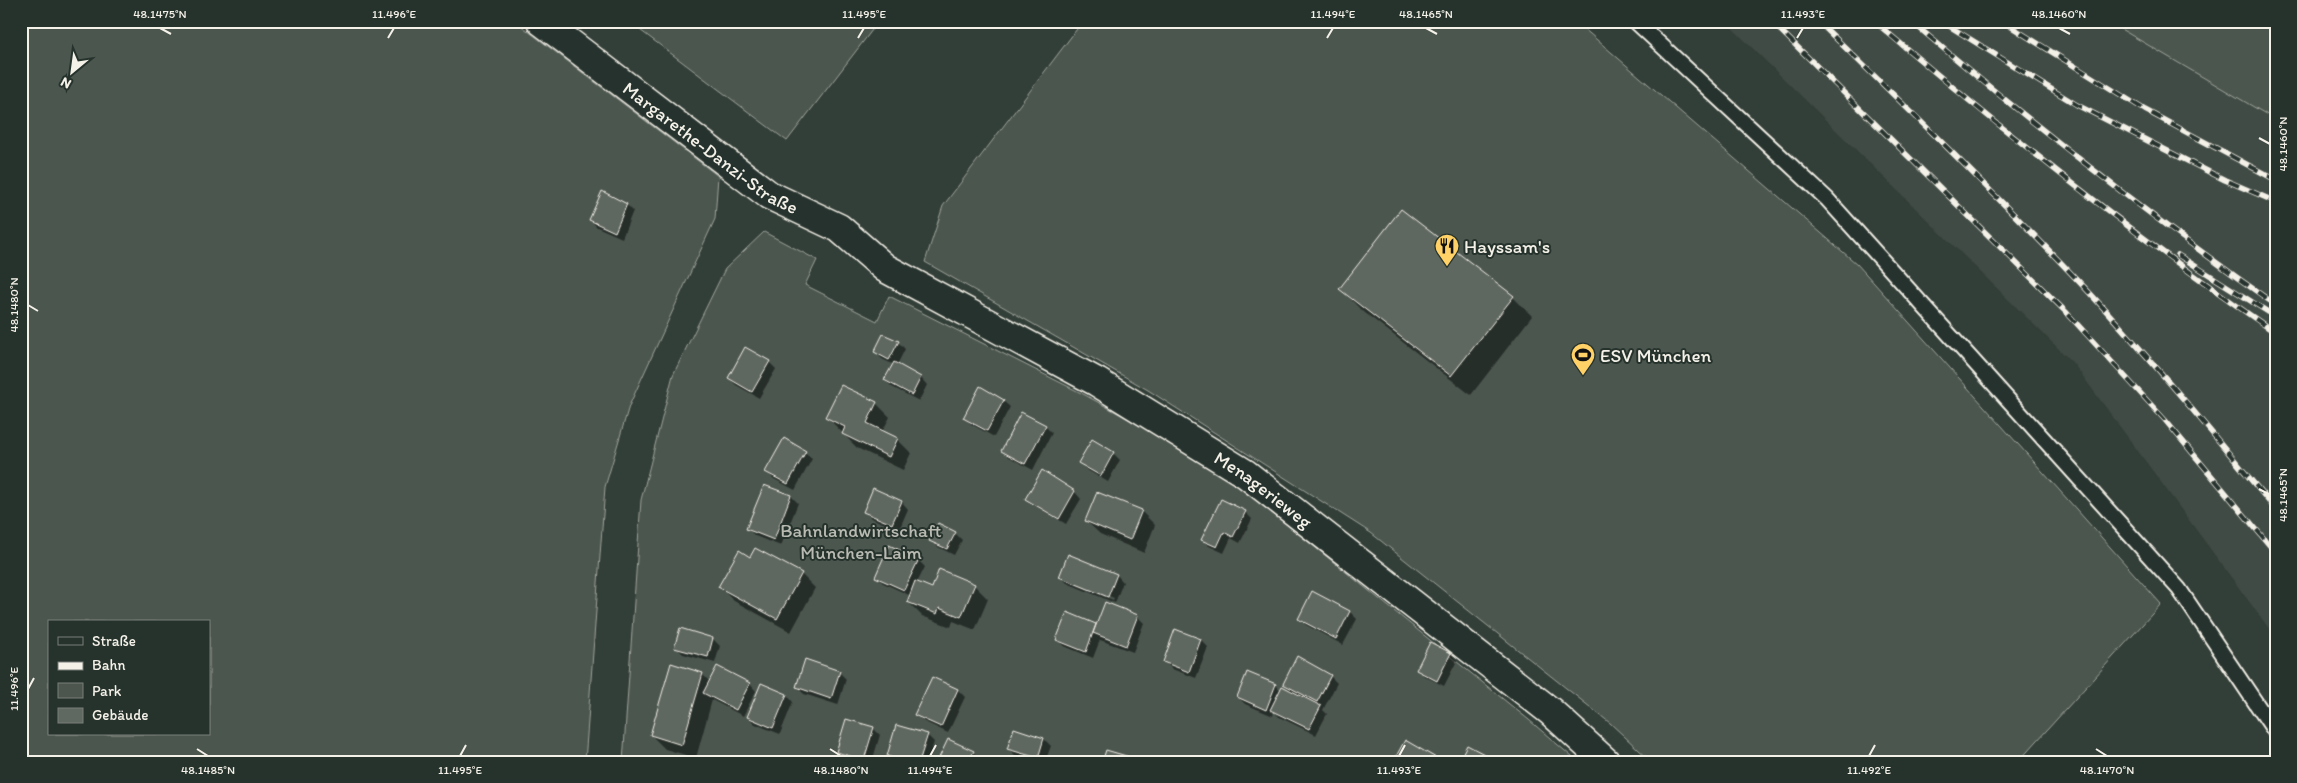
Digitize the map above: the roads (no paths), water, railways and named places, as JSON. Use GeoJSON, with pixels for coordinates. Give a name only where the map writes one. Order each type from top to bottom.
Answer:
{"type":"FeatureCollection","features":[{"type":"Feature","properties":{"kind":"street","name":"Margarethe-Danzi-Straße"},"geometry":{"type":"LineString","coordinates":[[541,21],[769,195],[839,228],[885,268]]}},
{"type":"Feature","properties":{"kind":"street","name":"Menagerieweg"},"geometry":{"type":"LineString","coordinates":[[885,268],[1097,382],[1246,474],[1550,711],[1606,762]]}},
{"type":"Feature","properties":{"kind":"lane"},"geometry":{"type":"LineString","coordinates":[[1636,21],[1827,199],[1907,287],[2178,589],[2276,733]]}},
{"type":"Feature","properties":{"kind":"railway"},"geometry":{"type":"LineString","coordinates":[[1771,21],[2067,313],[2165,420],[2276,553]]}},
{"type":"Feature","properties":{"kind":"railway"},"geometry":{"type":"LineString","coordinates":[[1818,21],[1987,187],[2086,289],[2159,370],[2276,510]]}},
{"type":"Feature","properties":{"kind":"railway"},"geometry":{"type":"LineString","coordinates":[[1874,21],[2021,143],[2121,221],[2276,333]]}},
{"type":"Feature","properties":{"kind":"railway"},"geometry":{"type":"LineString","coordinates":[[1911,21],[2090,168],[2182,238],[2276,305]]}},
{"type":"Feature","properties":{"kind":"railway"},"geometry":{"type":"LineString","coordinates":[[1941,21],[2077,105],[2225,180],[2276,202]]}},
{"type":"Feature","properties":{"kind":"railway"},"geometry":{"type":"LineString","coordinates":[[2002,21],[2145,110],[2276,180]]}},
{"type":"Feature","properties":{"kind":"railway"},"geometry":{"type":"LineString","coordinates":[[2178,255],[2276,317]]}},
{"type":"Feature","properties":{"kind":"place","name":"Hayssam's"},"geometry":{"type":"Point","coordinates":[1447,267]}},
{"type":"Feature","properties":{"kind":"place","name":"ESV München"},"geometry":{"type":"Point","coordinates":[1583,376]}},
{"type":"Feature","properties":{"kind":"park label","name":"Bahnlandwirtschaft München-Laim"},"geometry":{"type":"Point","coordinates":[861,541]}}]}
